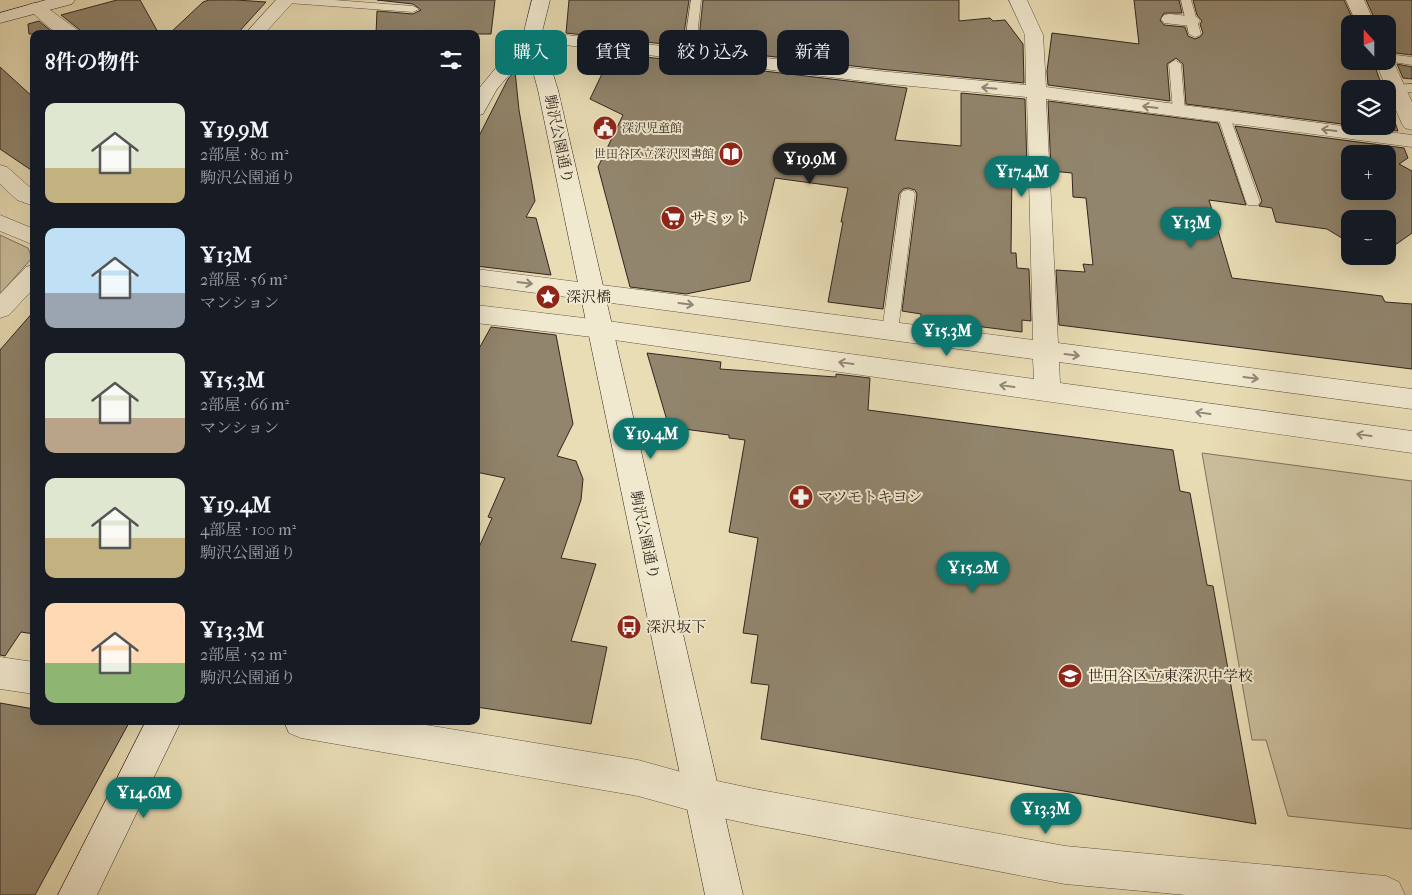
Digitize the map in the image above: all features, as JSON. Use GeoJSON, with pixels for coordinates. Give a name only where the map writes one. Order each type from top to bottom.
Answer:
{"type":"FeatureCollection","features":[{"type":"Feature","properties":{"kind":"street"},"geometry":{"type":"LineString","coordinates":[[0,18],[32,4],[66,0]]}},
{"type":"Feature","properties":{"kind":"street"},"geometry":{"type":"LineString","coordinates":[[258,30],[287,0]]}},
{"type":"Feature","properties":{"kind":"street"},"geometry":{"type":"LineString","coordinates":[[534,30],[541,0]]}},
{"type":"Feature","properties":{"kind":"street"},"geometry":{"type":"LineString","coordinates":[[1018,0],[1034,35],[1047,392]]}},
{"type":"Feature","properties":{"kind":"street"},"geometry":{"type":"LineString","coordinates":[[1355,0],[1362,15]]}},
{"type":"Feature","properties":{"kind":"street"},"geometry":{"type":"LineString","coordinates":[[32,4],[57,25],[66,30]]}},
{"type":"Feature","properties":{"kind":"street"},"geometry":{"type":"LineString","coordinates":[[1170,19],[1193,27]]}},
{"type":"Feature","properties":{"kind":"street"},"geometry":{"type":"LineString","coordinates":[[567,40],[659,52]]}},
{"type":"Feature","properties":{"kind":"street"},"geometry":{"type":"LineString","coordinates":[[767,65],[1037,92],[1412,141]]}},
{"type":"Feature","properties":{"kind":"street"},"geometry":{"type":"LineString","coordinates":[[1391,70],[1404,88],[1412,124]]}},
{"type":"Feature","properties":{"kind":"street"},"geometry":{"type":"LineString","coordinates":[[483,86],[495,74]]}},
{"type":"Feature","properties":{"kind":"street","name":"駒沢公園通り"},"geometry":{"type":"LineString","coordinates":[[544,75],[724,895]]}},
{"type":"Feature","properties":{"kind":"street"},"geometry":{"type":"LineString","coordinates":[[0,172],[25,195],[30,197]]}},
{"type":"Feature","properties":{"kind":"street"},"geometry":{"type":"LineString","coordinates":[[0,222],[30,236]]}},
{"type":"Feature","properties":{"kind":"street"},"geometry":{"type":"LineString","coordinates":[[0,310],[30,277]]}},
{"type":"Feature","properties":{"kind":"street"},"geometry":{"type":"LineString","coordinates":[[480,278],[1412,399]]}},
{"type":"Feature","properties":{"kind":"street"},"geometry":{"type":"LineString","coordinates":[[480,314],[600,328],[1412,442]]}},
{"type":"Feature","properties":{"kind":"street"},"geometry":{"type":"LineString","coordinates":[[0,673],[30,677]]}},
{"type":"Feature","properties":{"kind":"street"},"geometry":{"type":"LineString","coordinates":[[77,895],[162,725]]}},
{"type":"Feature","properties":{"kind":"street"},"geometry":{"type":"LineString","coordinates":[[325,725],[638,778],[703,796],[1065,864],[1386,895]]}},
{"type":"Feature","properties":{"kind":"lane"},"geometry":{"type":"LineString","coordinates":[[287,0],[413,8]]}},
{"type":"Feature","properties":{"kind":"lane"},"geometry":{"type":"LineString","coordinates":[[692,30],[696,0]]}},
{"type":"Feature","properties":{"kind":"lane"},"geometry":{"type":"LineString","coordinates":[[1186,0],[1193,27]]}},
{"type":"Feature","properties":{"kind":"lane"},"geometry":{"type":"LineString","coordinates":[[1396,59],[1412,61]]}},
{"type":"Feature","properties":{"kind":"lane"},"geometry":{"type":"LineString","coordinates":[[1175,64],[1179,111]]}},
{"type":"Feature","properties":{"kind":"lane"},"geometry":{"type":"LineString","coordinates":[[1224,117],[1253,202]]}},
{"type":"Feature","properties":{"kind":"lane"},"geometry":{"type":"LineString","coordinates":[[890,331],[908,194]]}},
{"type":"Feature","properties":{"kind":"shaded area"},"geometry":{"type":"Polygon","coordinates":[[[0,235],[28,248],[30,260],[0,294],[0,235]]]}},
{"type":"Feature","properties":{"kind":"shaded area"},"geometry":{"type":"Polygon","coordinates":[[[1202,453],[1412,481],[1412,829],[1288,816],[1266,740],[1252,740],[1202,453]]]}},
{"type":"Feature","properties":{"kind":"building"},"geometry":{"type":"Polygon","coordinates":[[[117,0],[140,0],[157,30],[80,30],[61,15],[117,0]]]}},
{"type":"Feature","properties":{"kind":"building"},"geometry":{"type":"Polygon","coordinates":[[[209,0],[236,0],[266,2],[241,30],[173,30],[203,2],[209,0]]]}},
{"type":"Feature","properties":{"kind":"building"},"geometry":{"type":"Polygon","coordinates":[[[377,0],[495,0],[491,34],[480,34],[480,30],[376,30],[377,11],[413,14],[421,10],[413,4],[377,0]]]}},
{"type":"Feature","properties":{"kind":"building"},"geometry":{"type":"Polygon","coordinates":[[[569,0],[689,0],[684,30],[659,30],[659,43],[649,42],[649,30],[577,30],[577,34],[567,33],[569,0]]]}},
{"type":"Feature","properties":{"kind":"building"},"geometry":{"type":"Polygon","coordinates":[[[703,0],[959,0],[959,21],[990,18],[993,21],[1005,20],[1023,44],[1024,83],[849,66],[849,30],[777,30],[777,57],[767,56],[767,30],[700,30],[703,0]]]}},
{"type":"Feature","properties":{"kind":"building"},"geometry":{"type":"Polygon","coordinates":[[[1134,0],[1179,0],[1182,13],[1164,13],[1160,20],[1164,25],[1185,27],[1188,36],[1195,39],[1203,33],[1200,24],[1202,21],[1197,15],[1193,0],[1344,0],[1351,15],[1341,15],[1341,70],[1376,70],[1380,80],[1341,80],[1341,124],[1186,104],[1183,64],[1176,58],[1167,64],[1170,101],[1048,85],[1047,71],[1052,33],[1139,44],[1134,0]]]}},
{"type":"Feature","properties":{"kind":"building"},"geometry":{"type":"Polygon","coordinates":[[[1366,0],[1412,0],[1412,55],[1396,53],[1396,15],[1373,15],[1366,0]]]}},
{"type":"Feature","properties":{"kind":"building"},"geometry":{"type":"Polygon","coordinates":[[[39,21],[50,30],[30,30],[29,34],[28,24],[39,21]]]}},
{"type":"Feature","properties":{"kind":"building"},"geometry":{"type":"Polygon","coordinates":[[[649,57],[659,59],[659,75],[767,75],[767,71],[777,73],[777,75],[797,75],[907,88],[895,140],[961,146],[961,93],[1025,99],[1027,168],[1012,167],[1011,253],[1016,253],[1017,268],[1029,269],[1031,321],[1022,320],[1022,332],[921,319],[921,314],[902,311],[917,194],[915,190],[908,188],[903,189],[899,194],[883,309],[828,302],[848,188],[775,178],[750,281],[686,294],[630,287],[598,167],[623,115],[590,99],[601,75],[649,75],[649,57]]]}},
{"type":"Feature","properties":{"kind":"building"},"geometry":{"type":"Polygon","coordinates":[[[1397,64],[1412,67],[1412,79],[1403,78],[1397,64]]]}},
{"type":"Feature","properties":{"kind":"building"},"geometry":{"type":"Polygon","coordinates":[[[0,67],[30,94],[30,169],[0,149],[0,67]]]}},
{"type":"Feature","properties":{"kind":"building"},"geometry":{"type":"Polygon","coordinates":[[[512,75],[515,75],[519,110],[535,201],[526,217],[536,218],[551,275],[480,266],[480,134],[508,79],[512,75]]]}},
{"type":"Feature","properties":{"kind":"building"},"geometry":{"type":"Polygon","coordinates":[[[1048,101],[1218,123],[1246,205],[1209,200],[1232,278],[1382,296],[1385,302],[1412,304],[1412,369],[1059,325],[1056,270],[1085,272],[1083,264],[1093,265],[1086,198],[1073,197],[1072,173],[1051,171],[1048,101]]]}},
{"type":"Feature","properties":{"kind":"building"},"geometry":{"type":"Polygon","coordinates":[[[1235,126],[1381,145],[1341,145],[1341,200],[1396,200],[1396,147],[1404,148],[1408,158],[1399,164],[1412,171],[1412,233],[1396,244],[1396,210],[1341,210],[1341,238],[1327,229],[1276,222],[1272,208],[1259,206],[1262,201],[1235,126]]]}},
{"type":"Feature","properties":{"kind":"building"},"geometry":{"type":"Polygon","coordinates":[[[30,316],[30,633],[21,632],[5,656],[0,655],[0,350],[30,316]]]}},
{"type":"Feature","properties":{"kind":"building"},"geometry":{"type":"Polygon","coordinates":[[[491,327],[556,335],[573,424],[557,456],[576,461],[583,479],[581,500],[561,558],[596,564],[571,641],[607,647],[591,724],[480,708],[480,545],[492,518],[488,517],[505,478],[480,473],[480,347],[491,327]]]}},
{"type":"Feature","properties":{"kind":"building"},"geometry":{"type":"Polygon","coordinates":[[[647,353],[721,362],[720,369],[836,377],[836,374],[870,378],[868,410],[1173,450],[1180,491],[1190,493],[1207,585],[1213,586],[1256,824],[761,739],[769,685],[751,683],[758,635],[743,633],[758,538],[729,532],[745,440],[729,438],[729,435],[669,427],[647,353]]]}},
{"type":"Feature","properties":{"kind":"building"},"geometry":{"type":"Polygon","coordinates":[[[0,703],[30,708],[30,725],[128,725],[35,895],[0,895],[0,703]]]}},
{"type":"Feature","properties":{"kind":"place","name":"深沢児童館"},"geometry":{"type":"Point","coordinates":[605,128]}},
{"type":"Feature","properties":{"kind":"place","name":"世田谷区立深沢図書館"},"geometry":{"type":"Point","coordinates":[731,154]}},
{"type":"Feature","properties":{"kind":"place","name":"サミット"},"geometry":{"type":"Point","coordinates":[673,218]}},
{"type":"Feature","properties":{"kind":"place","name":"深沢橋"},"geometry":{"type":"Point","coordinates":[548,297]}},
{"type":"Feature","properties":{"kind":"place","name":"マツモトキヨシ"},"geometry":{"type":"Point","coordinates":[801,497]}},
{"type":"Feature","properties":{"kind":"place","name":"深沢坂下"},"geometry":{"type":"Point","coordinates":[629,627]}},
{"type":"Feature","properties":{"kind":"place","name":"世田谷区立東深沢中学校"},"geometry":{"type":"Point","coordinates":[1070,676]}}]}
